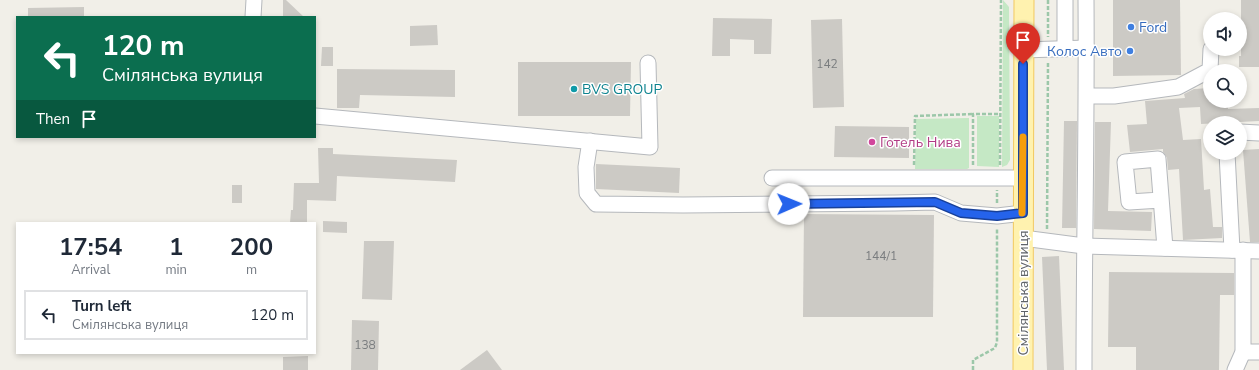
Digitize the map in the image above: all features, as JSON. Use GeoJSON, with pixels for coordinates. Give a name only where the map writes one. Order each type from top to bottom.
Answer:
{"type":"FeatureCollection","features":[{"type":"Feature","properties":{"kind":"main road","name":"Смілянська вулиця"},"geometry":{"type":"LineString","coordinates":[[1023,370],[1024,0]]}},
{"type":"Feature","properties":{"kind":"lane"},"geometry":{"type":"LineString","coordinates":[[253,16],[254,0]]}},
{"type":"Feature","properties":{"kind":"lane"},"geometry":{"type":"LineString","coordinates":[[1065,0],[1065,49]]}},
{"type":"Feature","properties":{"kind":"lane"},"geometry":{"type":"LineString","coordinates":[[1084,370],[1084,246],[1087,96],[1086,0]]}},
{"type":"Feature","properties":{"kind":"lane"},"geometry":{"type":"LineString","coordinates":[[1024,50],[1087,48]]}},
{"type":"Feature","properties":{"kind":"lane"},"geometry":{"type":"LineString","coordinates":[[1087,96],[1114,96],[1178,87],[1210,70],[1210,56]]}},
{"type":"Feature","properties":{"kind":"lane"},"geometry":{"type":"LineString","coordinates":[[316,116],[650,147],[648,63]]}},
{"type":"Feature","properties":{"kind":"lane"},"geometry":{"type":"LineString","coordinates":[[1247,132],[1259,133]]}},
{"type":"Feature","properties":{"kind":"lane"},"geometry":{"type":"LineString","coordinates":[[590,141],[586,167],[586,193],[596,204],[683,206],[935,202],[961,213],[997,216],[1023,213]]}},
{"type":"Feature","properties":{"kind":"lane"},"geometry":{"type":"LineString","coordinates":[[1228,160],[1238,250],[1243,352],[1235,370]]}},
{"type":"Feature","properties":{"kind":"lane"},"geometry":{"type":"LineString","coordinates":[[772,178],[1023,178]]}},
{"type":"Feature","properties":{"kind":"lane"},"geometry":{"type":"LineString","coordinates":[[1161,200],[1165,248]]}},
{"type":"Feature","properties":{"kind":"lane"},"geometry":{"type":"LineString","coordinates":[[1023,238],[1084,246],[1259,250]]}},
{"type":"Feature","properties":{"kind":"lane"},"geometry":{"type":"LineString","coordinates":[[1243,352],[1259,352]]}},
{"type":"Feature","properties":{"kind":"path"},"geometry":{"type":"LineString","coordinates":[[1047,241],[1048,0]]}},
{"type":"Feature","properties":{"kind":"path"},"geometry":{"type":"LineString","coordinates":[[973,114],[973,178]]}},
{"type":"Feature","properties":{"kind":"path"},"geometry":{"type":"LineString","coordinates":[[913,178],[915,116],[1000,114]]}},
{"type":"Feature","properties":{"kind":"path"},"geometry":{"type":"LineString","coordinates":[[973,370],[973,360],[995,348],[997,342]]}},
{"type":"Feature","properties":{"kind":"green space"},"geometry":{"type":"Polygon","coordinates":[[[1003,0],[1009,7],[1010,160],[1007,165],[1002,167],[1003,0]]]}},
{"type":"Feature","properties":{"kind":"green space"},"geometry":{"type":"Polygon","coordinates":[[[977,116],[999,116],[999,167],[977,166],[977,116]]]}},
{"type":"Feature","properties":{"kind":"green space"},"geometry":{"type":"Polygon","coordinates":[[[969,118],[969,168],[915,169],[916,119],[969,118]]]}},
{"type":"Feature","properties":{"kind":"building"},"geometry":{"type":"Polygon","coordinates":[[[283,0],[286,0],[303,16],[283,16],[283,0]]]}},
{"type":"Feature","properties":{"kind":"building"},"geometry":{"type":"Polygon","coordinates":[[[1113,0],[1180,0],[1181,75],[1113,76],[1113,0]]]}},
{"type":"Feature","properties":{"kind":"building"},"geometry":{"type":"Polygon","coordinates":[[[1241,0],[1259,0],[1259,67],[1247,67],[1247,64],[1239,64],[1239,56],[1247,56],[1247,12],[1241,12],[1241,0]]]}},
{"type":"Feature","properties":{"kind":"building"},"geometry":{"type":"Polygon","coordinates":[[[84,7],[84,16],[28,16],[28,8],[84,7]]]}},
{"type":"Feature","properties":{"kind":"building"},"geometry":{"type":"Polygon","coordinates":[[[713,18],[772,19],[771,54],[754,54],[754,40],[730,39],[730,56],[712,56],[713,18]]]}},
{"type":"Feature","properties":{"kind":"building"},"geometry":{"type":"Polygon","coordinates":[[[842,19],[844,107],[813,108],[811,20],[842,19]]]}},
{"type":"Feature","properties":{"kind":"building"},"geometry":{"type":"Polygon","coordinates":[[[437,25],[438,45],[410,46],[410,26],[437,25]]]}},
{"type":"Feature","properties":{"kind":"building"},"geometry":{"type":"Polygon","coordinates":[[[322,47],[333,47],[333,66],[321,66],[322,47]]]}},
{"type":"Feature","properties":{"kind":"building","name":"BVS GROUP"},"geometry":{"type":"Polygon","coordinates":[[[518,62],[631,62],[630,116],[518,116],[518,62]]]}},
{"type":"Feature","properties":{"kind":"building"},"geometry":{"type":"Polygon","coordinates":[[[337,69],[455,70],[455,97],[360,95],[359,108],[337,108],[337,69]]]}},
{"type":"Feature","properties":{"kind":"building"},"geometry":{"type":"Polygon","coordinates":[[[1203,88],[1203,108],[1259,108],[1259,121],[1247,122],[1247,116],[1203,116],[1203,124],[1201,124],[1200,107],[1179,108],[1183,140],[1201,139],[1204,190],[1210,189],[1213,227],[1222,227],[1222,238],[1183,240],[1179,169],[1168,170],[1167,158],[1163,152],[1163,149],[1130,152],[1127,125],[1147,124],[1145,101],[1185,98],[1184,94],[1194,89],[1203,88]]]}},
{"type":"Feature","properties":{"kind":"building"},"geometry":{"type":"Polygon","coordinates":[[[1064,121],[1077,121],[1076,228],[1062,228],[1064,121]]]}},
{"type":"Feature","properties":{"kind":"building"},"geometry":{"type":"Polygon","coordinates":[[[1095,122],[1111,122],[1108,211],[1152,212],[1151,231],[1094,229],[1095,122]]]}},
{"type":"Feature","properties":{"kind":"building","name":"Готель Нива"},"geometry":{"type":"Polygon","coordinates":[[[835,126],[909,127],[909,158],[834,157],[835,126]]]}},
{"type":"Feature","properties":{"kind":"building"},"geometry":{"type":"Polygon","coordinates":[[[318,148],[333,148],[333,154],[457,160],[455,182],[337,176],[336,201],[307,200],[307,222],[290,222],[291,210],[293,210],[294,183],[319,183],[318,148]]]}},
{"type":"Feature","properties":{"kind":"building"},"geometry":{"type":"Polygon","coordinates":[[[1259,149],[1259,242],[1250,242],[1244,160],[1247,160],[1247,150],[1259,149]]]}},
{"type":"Feature","properties":{"kind":"building"},"geometry":{"type":"Polygon","coordinates":[[[596,164],[680,168],[679,193],[596,189],[596,164]]]}},
{"type":"Feature","properties":{"kind":"building"},"geometry":{"type":"Polygon","coordinates":[[[232,185],[242,185],[242,203],[232,203],[232,185]]]}},
{"type":"Feature","properties":{"kind":"building"},"geometry":{"type":"Polygon","coordinates":[[[804,214],[934,215],[933,317],[803,317],[804,214]]]}},
{"type":"Feature","properties":{"kind":"building"},"geometry":{"type":"Polygon","coordinates":[[[323,221],[347,222],[347,233],[323,232],[323,221]]]}},
{"type":"Feature","properties":{"kind":"building"},"geometry":{"type":"Polygon","coordinates":[[[364,241],[394,241],[392,300],[362,299],[364,241]]]}},
{"type":"Feature","properties":{"kind":"building"},"geometry":{"type":"Polygon","coordinates":[[[1059,256],[1064,370],[1047,370],[1042,257],[1059,256]]]}},
{"type":"Feature","properties":{"kind":"building"},"geometry":{"type":"Polygon","coordinates":[[[1109,272],[1234,273],[1234,295],[1220,295],[1219,370],[1136,370],[1136,347],[1108,347],[1109,272]]]}},
{"type":"Feature","properties":{"kind":"building"},"geometry":{"type":"Polygon","coordinates":[[[352,320],[379,321],[378,370],[351,370],[352,320]]]}},
{"type":"Feature","properties":{"kind":"building"},"geometry":{"type":"Polygon","coordinates":[[[487,350],[502,370],[460,370],[487,350]]]}},
{"type":"Feature","properties":{"kind":"building"},"geometry":{"type":"Polygon","coordinates":[[[308,356],[308,370],[283,370],[283,357],[308,356]]]}},
{"type":"Feature","properties":{"kind":"slow traffic"},"geometry":{"type":"LineString","coordinates":[[1022,213],[1023,137]]}},
{"type":"Feature","properties":{"kind":"place","name":"Ford"},"geometry":{"type":"Point","coordinates":[1131,27]}},
{"type":"Feature","properties":{"kind":"place","name":"Колос Авто"},"geometry":{"type":"Point","coordinates":[1130,51]}},
{"type":"Feature","properties":{"kind":"place","name":"BVS GROUP"},"geometry":{"type":"Point","coordinates":[574,89]}},
{"type":"Feature","properties":{"kind":"place","name":"Готель Нива"},"geometry":{"type":"Point","coordinates":[872,142]}},
{"type":"Feature","properties":{"kind":"route"},"geometry":{"type":"LineString","coordinates":[[789,204],[935,202],[961,213],[997,216],[1023,213],[1023,64]]}}]}
